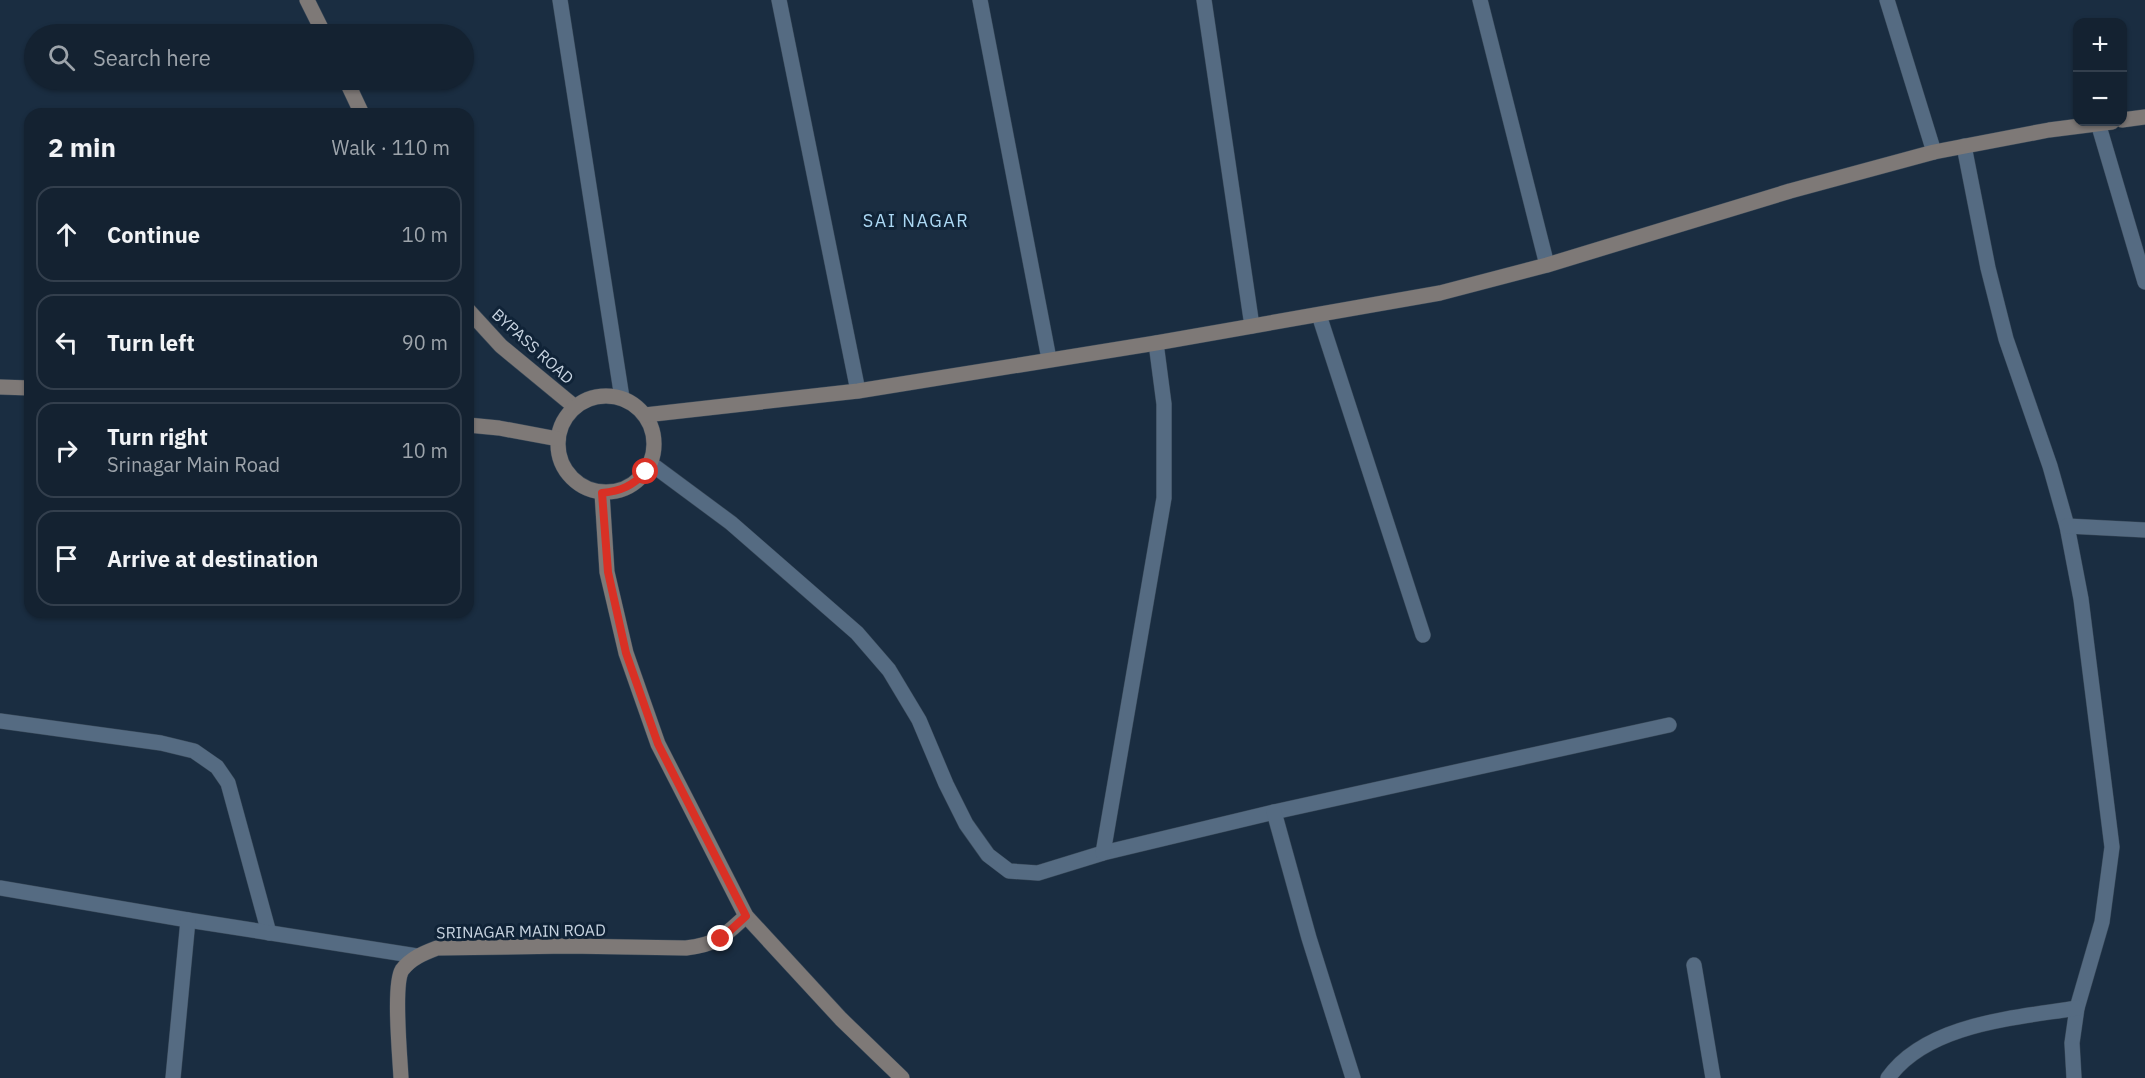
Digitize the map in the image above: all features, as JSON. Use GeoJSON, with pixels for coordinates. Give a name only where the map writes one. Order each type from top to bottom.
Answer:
{"type":"FeatureCollection","features":[{"type":"Feature","properties":{"kind":"main road"},"geometry":{"type":"LineString","coordinates":[[307,0],[319,24]]}},
{"type":"Feature","properties":{"kind":"main road"},"geometry":{"type":"LineString","coordinates":[[351,90],[359,108]]}},
{"type":"Feature","properties":{"kind":"main road"},"geometry":{"type":"LineString","coordinates":[[2127,119],[2145,117]]}},
{"type":"Feature","properties":{"kind":"main road"},"geometry":{"type":"LineString","coordinates":[[645,415],[858,391],[1048,358],[1156,343],[1440,293],[1547,265],[1790,192],[1934,152],[2077,126]]}},
{"type":"Feature","properties":{"kind":"main road","name":"BYPASS ROAD"},"geometry":{"type":"LineString","coordinates":[[474,317],[501,346],[575,407]]}},
{"type":"Feature","properties":{"kind":"main road"},"geometry":{"type":"LineString","coordinates":[[0,387],[24,388]]}},
{"type":"Feature","properties":{"kind":"main road"},"geometry":{"type":"LineString","coordinates":[[606,396],[622,398],[637,406],[645,415],[652,430],[654,447],[646,472],[634,484],[619,491],[602,493],[592,491],[578,483],[566,471],[559,456],[558,439],[563,423],[575,407],[590,399],[606,396]]}},
{"type":"Feature","properties":{"kind":"main road"},"geometry":{"type":"LineString","coordinates":[[474,426],[558,439]]}},
{"type":"Feature","properties":{"kind":"main road"},"geometry":{"type":"LineString","coordinates":[[602,493],[608,572],[626,653],[658,744],[746,916],[841,1019],[902,1078]]}},
{"type":"Feature","properties":{"kind":"main road","name":"SRINAGAR MAIN ROAD"},"geometry":{"type":"LineString","coordinates":[[401,1078],[398,994],[401,972],[417,956],[437,948],[568,946],[686,948],[705,946],[721,939],[746,916]]}},
{"type":"Feature","properties":{"kind":"street"},"geometry":{"type":"LineString","coordinates":[[560,0],[622,398]]}},
{"type":"Feature","properties":{"kind":"street"},"geometry":{"type":"LineString","coordinates":[[779,0],[858,391]]}},
{"type":"Feature","properties":{"kind":"street"},"geometry":{"type":"LineString","coordinates":[[980,0],[1048,358]]}},
{"type":"Feature","properties":{"kind":"street"},"geometry":{"type":"LineString","coordinates":[[1204,0],[1252,326]]}},
{"type":"Feature","properties":{"kind":"street"},"geometry":{"type":"LineString","coordinates":[[1480,0],[1547,265]]}},
{"type":"Feature","properties":{"kind":"street"},"geometry":{"type":"LineString","coordinates":[[1887,0],[1934,152]]}},
{"type":"Feature","properties":{"kind":"street"},"geometry":{"type":"LineString","coordinates":[[2106,126],[2145,282]]}},
{"type":"Feature","properties":{"kind":"street"},"geometry":{"type":"LineString","coordinates":[[1964,146],[1988,268],[2006,339],[2050,466],[2067,526],[2081,599],[2112,847],[2103,922],[2077,1008],[2072,1043],[2074,1078]]}},
{"type":"Feature","properties":{"kind":"street"},"geometry":{"type":"LineString","coordinates":[[1319,315],[1423,635]]}},
{"type":"Feature","properties":{"kind":"street"},"geometry":{"type":"LineString","coordinates":[[1103,853],[1164,498],[1164,404],[1156,343]]}},
{"type":"Feature","properties":{"kind":"street"},"geometry":{"type":"LineString","coordinates":[[650,463],[731,522],[857,633],[889,670],[919,720],[961,814],[988,855],[1010,871],[1038,873],[1103,853],[1274,812],[1669,725]]}},
{"type":"Feature","properties":{"kind":"street"},"geometry":{"type":"LineString","coordinates":[[2067,526],[2145,530]]}},
{"type":"Feature","properties":{"kind":"street"},"geometry":{"type":"LineString","coordinates":[[0,721],[161,743],[194,751],[217,766],[228,783],[269,933]]}},
{"type":"Feature","properties":{"kind":"street"},"geometry":{"type":"LineString","coordinates":[[1274,812],[1309,938],[1353,1078]]}},
{"type":"Feature","properties":{"kind":"street"},"geometry":{"type":"LineString","coordinates":[[0,888],[417,956]]}},
{"type":"Feature","properties":{"kind":"street"},"geometry":{"type":"LineString","coordinates":[[173,1078],[188,920]]}},
{"type":"Feature","properties":{"kind":"street"},"geometry":{"type":"LineString","coordinates":[[1694,965],[1713,1078]]}},
{"type":"Feature","properties":{"kind":"street"},"geometry":{"type":"LineString","coordinates":[[1888,1078],[1906,1059],[1938,1038],[1983,1024],[2077,1008]]}},
{"type":"Feature","properties":{"kind":"district","name":"SAI NAGAR"},"geometry":{"type":"Point","coordinates":[916,221]}},
{"type":"Feature","properties":{"kind":"route"},"geometry":{"type":"LineString","coordinates":[[646,472],[634,484],[619,491],[602,493],[608,572],[626,653],[658,744],[746,916],[721,939]]}}]}
